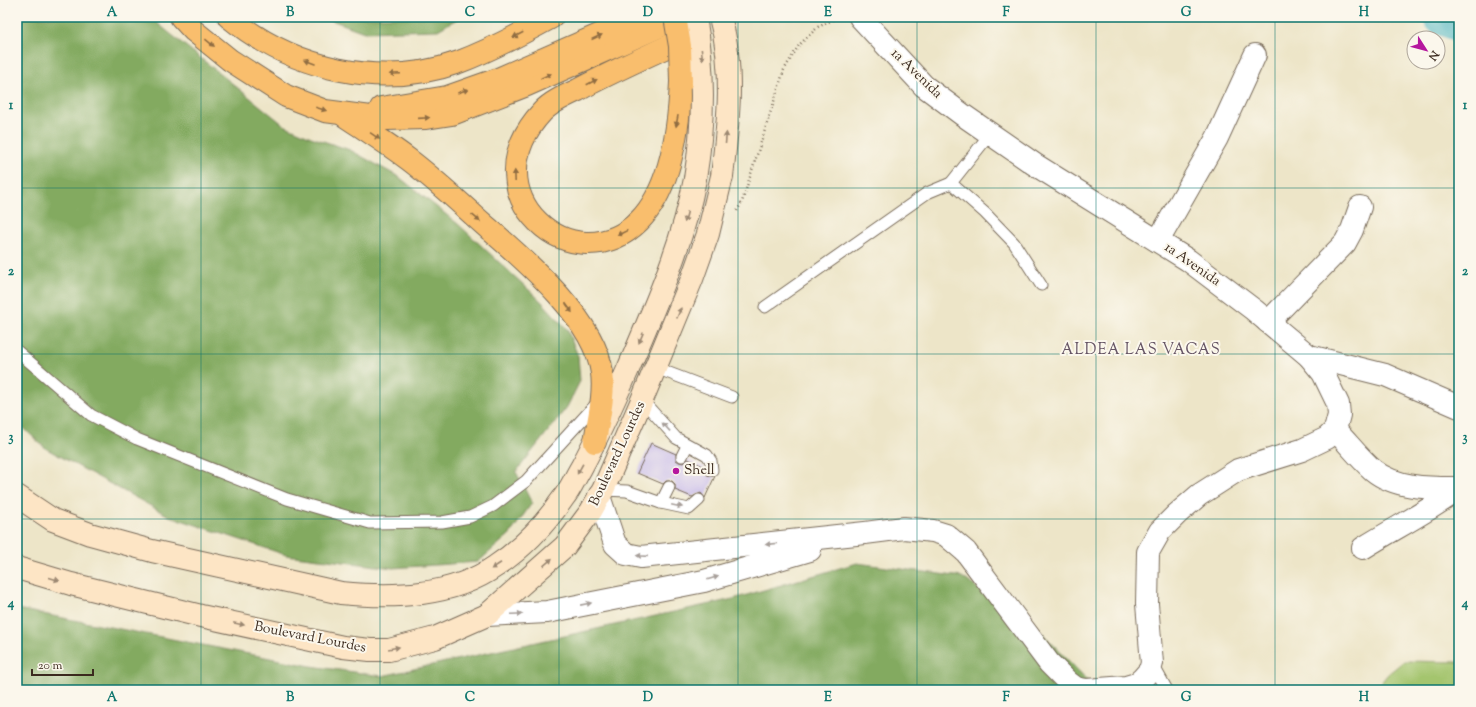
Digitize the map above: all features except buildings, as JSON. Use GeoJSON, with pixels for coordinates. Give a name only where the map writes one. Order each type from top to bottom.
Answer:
{"type":"FeatureCollection","features":[{"type":"Feature","properties":{"kind":"main road"},"geometry":{"type":"LineString","coordinates":[[181,17],[194,31],[230,60],[269,86],[303,104],[343,115],[386,119],[426,118],[452,114],[671,28]]}},
{"type":"Feature","properties":{"kind":"main road"},"geometry":{"type":"LineString","coordinates":[[229,17],[249,33],[289,54],[318,65],[348,72],[399,74],[459,62],[552,17]]}},
{"type":"Feature","properties":{"kind":"main road"},"geometry":{"type":"LineString","coordinates":[[343,115],[447,97],[498,79],[640,17]]}},
{"type":"Feature","properties":{"kind":"main road","name":"Boulevard Lourdes"},"geometry":{"type":"LineString","coordinates":[[17,496],[53,520],[90,534],[152,551],[341,593],[373,596],[407,595],[439,589],[468,581],[495,567],[515,552],[542,525],[565,496],[595,442],[663,286],[684,223],[695,179],[701,134],[703,83],[702,55],[695,17]]}},
{"type":"Feature","properties":{"kind":"main road","name":"Boulevard Lourdes"},"geometry":{"type":"LineString","coordinates":[[17,568],[71,584],[201,616],[344,647],[370,650],[389,650],[435,638],[487,615],[565,546],[591,511],[601,493],[656,368],[689,286],[708,234],[722,176],[729,80],[724,35],[720,17]]}},
{"type":"Feature","properties":{"kind":"main road"},"geometry":{"type":"LineString","coordinates":[[671,28],[680,46],[681,82],[679,113],[670,160],[657,194],[647,212],[639,221],[629,230],[617,236],[606,240],[584,243],[562,238],[542,226],[522,202],[515,181],[515,167],[519,150],[537,118],[548,106],[671,28]]}},
{"type":"Feature","properties":{"kind":"main road"},"geometry":{"type":"LineString","coordinates":[[343,115],[408,159],[509,247],[554,289],[583,327],[595,351],[602,373],[602,398],[595,442]]}},
{"type":"Feature","properties":{"kind":"street","name":"1a Avenida"},"geometry":{"type":"LineString","coordinates":[[860,17],[924,86],[990,134],[1188,260],[1309,356],[1323,373],[1338,404],[1339,415],[1335,430]]}},
{"type":"Feature","properties":{"kind":"street","name":"1a Avenida"},"geometry":{"type":"LineString","coordinates":[[875,17],[887,47]]}},
{"type":"Feature","properties":{"kind":"street"},"geometry":{"type":"LineString","coordinates":[[1158,241],[1217,138],[1255,55]]}},
{"type":"Feature","properties":{"kind":"street"},"geometry":{"type":"LineString","coordinates":[[1268,322],[1345,243],[1352,230],[1360,208]]}},
{"type":"Feature","properties":{"kind":"street"},"geometry":{"type":"LineString","coordinates":[[1309,356],[1385,375],[1459,407]]}},
{"type":"Feature","properties":{"kind":"street"},"geometry":{"type":"LineString","coordinates":[[601,493],[615,544],[626,554],[641,557],[865,534],[904,528],[933,531],[946,535],[966,552],[1049,663],[1076,688],[1086,690],[1113,688],[1136,684],[1146,674],[1152,663],[1147,604],[1148,552],[1160,531],[1177,514],[1199,495],[1238,470],[1302,450],[1327,438],[1335,430],[1374,471],[1387,479],[1432,488],[1459,488]]}},
{"type":"Feature","properties":{"kind":"street"},"geometry":{"type":"LineString","coordinates":[[1363,548],[1418,514],[1438,504],[1459,488]]}},
{"type":"Feature","properties":{"kind":"street"},"geometry":{"type":"LineString","coordinates":[[487,615],[547,612],[704,581],[865,534]]}},
{"type":"Feature","properties":{"kind":"lane"},"geometry":{"type":"LineString","coordinates":[[766,307],[927,193],[951,183],[990,134]]}},
{"type":"Feature","properties":{"kind":"lane"},"geometry":{"type":"LineString","coordinates":[[951,183],[985,213],[1014,243],[1041,285]]}},
{"type":"Feature","properties":{"kind":"lane"},"geometry":{"type":"LineString","coordinates":[[17,351],[90,416],[137,439],[286,499],[370,523],[442,522],[470,517],[493,506],[526,481],[602,398]]}},
{"type":"Feature","properties":{"kind":"lane"},"geometry":{"type":"LineString","coordinates":[[656,368],[732,397]]}},
{"type":"Feature","properties":{"kind":"lane"},"geometry":{"type":"LineString","coordinates":[[642,400],[676,438],[687,446],[706,455],[711,461],[712,470]]}},
{"type":"Feature","properties":{"kind":"lane"},"geometry":{"type":"LineString","coordinates":[[682,456],[687,446]]}},
{"type":"Feature","properties":{"kind":"lane"},"geometry":{"type":"LineString","coordinates":[[661,503],[669,487]]}},
{"type":"Feature","properties":{"kind":"lane"},"geometry":{"type":"LineString","coordinates":[[601,493],[627,491],[661,503],[689,509],[699,500]]}},
{"type":"Feature","properties":{"kind":"lane"},"geometry":{"type":"LineString","coordinates":[[1152,663],[1168,690]]}},
{"type":"Feature","properties":{"kind":"path"},"geometry":{"type":"LineString","coordinates":[[708,234],[723,227],[734,217],[742,202],[784,70],[799,45],[818,27],[839,17]]}},
{"type":"Feature","properties":{"kind":"green space"},"geometry":{"type":"Polygon","coordinates":[[[17,17],[153,17],[157,23],[284,125],[311,137],[350,150],[399,177],[458,224],[541,301],[567,329],[578,356],[580,381],[567,407],[516,472],[532,503],[510,534],[478,562],[393,568],[286,555],[169,516],[45,448],[17,422],[17,17]]]}},
{"type":"Feature","properties":{"kind":"green space"},"geometry":{"type":"Polygon","coordinates":[[[323,17],[460,17],[438,30],[364,32],[323,17]]]}},
{"type":"Feature","properties":{"kind":"green space"},"geometry":{"type":"Polygon","coordinates":[[[857,563],[962,577],[1043,634],[1095,688],[1095,690],[17,690],[17,609],[311,666],[382,676],[733,599],[857,563]]]}},
{"type":"Feature","properties":{"kind":"green space"},"geometry":{"type":"Polygon","coordinates":[[[1404,661],[1459,662],[1459,690],[1375,690],[1388,674],[1404,661]]]}},
{"type":"Feature","properties":{"kind":"waterway"},"geometry":{"type":"LineString","coordinates":[[1442,17],[1459,23]]}},
{"type":"Feature","properties":{"kind":"place","name":"Shell"},"geometry":{"type":"Point","coordinates":[676,471]}},
{"type":"Feature","properties":{"kind":"district","name":"ALDEA LAS VACAS"},"geometry":{"type":"Point","coordinates":[1141,350]}}]}
